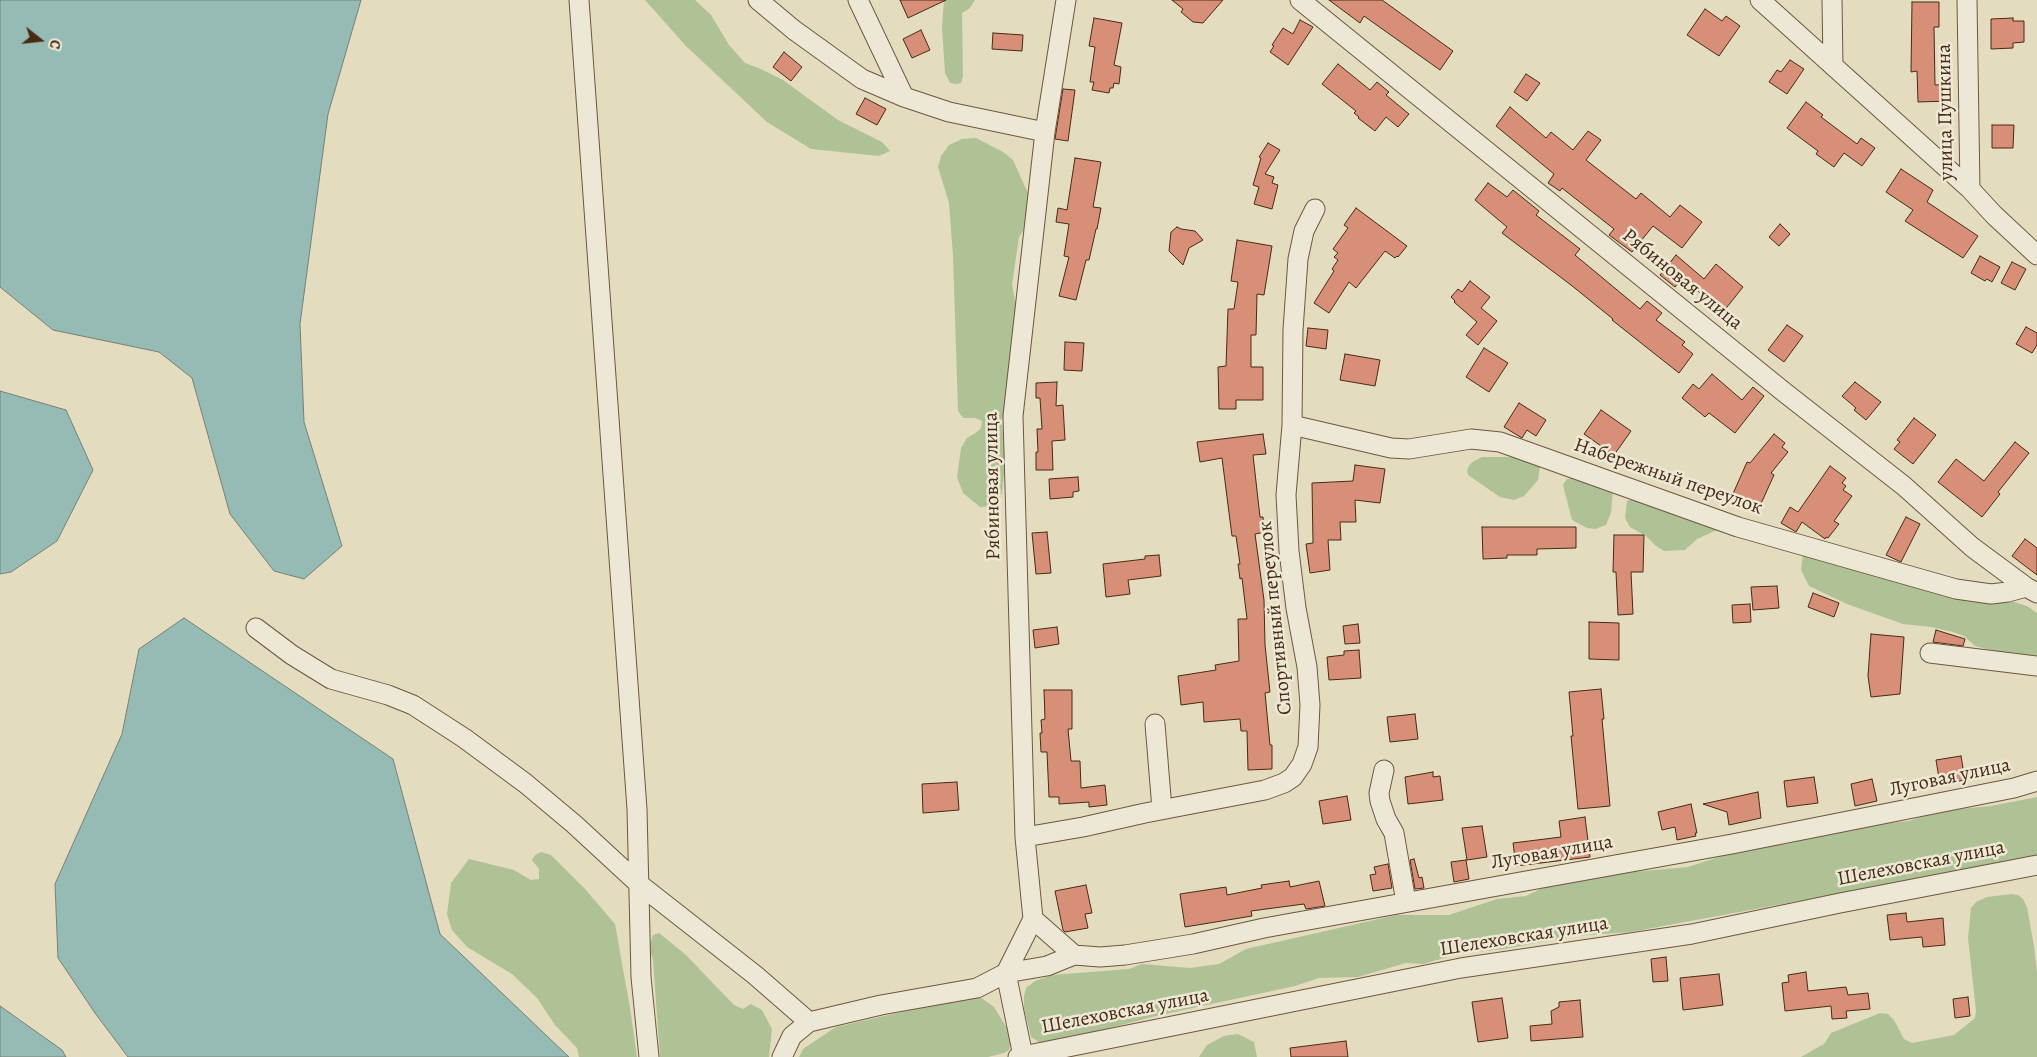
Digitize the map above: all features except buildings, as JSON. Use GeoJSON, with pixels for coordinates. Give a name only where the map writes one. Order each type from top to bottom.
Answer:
{"type":"FeatureCollection","features":[{"type":"Feature","properties":{"kind":"street"},"geometry":{"type":"LineString","coordinates":[[579,0],[637,809],[641,977],[649,1057]]}},
{"type":"Feature","properties":{"kind":"street"},"geometry":{"type":"LineString","coordinates":[[758,0],[794,30],[862,79],[904,97],[949,112],[1045,132]]}},
{"type":"Feature","properties":{"kind":"street"},"geometry":{"type":"LineString","coordinates":[[858,0],[904,97]]}},
{"type":"Feature","properties":{"kind":"street","name":"Рябиновая улица"},"geometry":{"type":"LineString","coordinates":[[1033,919],[1025,837],[1013,416],[1045,132],[1066,0]]}},
{"type":"Feature","properties":{"kind":"street","name":"Рябиновая улица"},"geometry":{"type":"LineString","coordinates":[[1300,0],[1776,386],[1904,486],[1964,541],[2031,590]]}},
{"type":"Feature","properties":{"kind":"street"},"geometry":{"type":"LineString","coordinates":[[1760,0],[1970,189]]}},
{"type":"Feature","properties":{"kind":"street"},"geometry":{"type":"LineString","coordinates":[[1832,0],[1833,66]]}},
{"type":"Feature","properties":{"kind":"street","name":"улица Пушкина"},"geometry":{"type":"LineString","coordinates":[[1967,0],[1970,189],[1994,215],[2037,255]]}},
{"type":"Feature","properties":{"kind":"street","name":"Спортивный переулок"},"geometry":{"type":"LineString","coordinates":[[1025,837],[1083,827],[1162,809],[1276,787],[1293,777],[1306,756],[1310,736],[1307,667],[1292,576],[1286,510],[1288,460],[1292,426],[1293,330],[1298,259],[1304,231],[1315,209]]}},
{"type":"Feature","properties":{"kind":"street","name":"Набережный переулок"},"geometry":{"type":"LineString","coordinates":[[1292,426],[1391,448],[1409,449],[1472,439],[1500,442],[1738,526],[1956,588],[1992,594],[2031,590]]}},
{"type":"Feature","properties":{"kind":"street"},"geometry":{"type":"LineString","coordinates":[[256,628],[292,655],[331,679],[388,695],[421,709],[525,783],[574,824],[639,884],[755,975],[809,1022]]}},
{"type":"Feature","properties":{"kind":"street"},"geometry":{"type":"LineString","coordinates":[[1930,653],[2037,666]]}},
{"type":"Feature","properties":{"kind":"street"},"geometry":{"type":"LineString","coordinates":[[1155,724],[1162,809]]}},
{"type":"Feature","properties":{"kind":"street"},"geometry":{"type":"LineString","coordinates":[[1384,770],[1379,793],[1380,801],[1386,819],[1394,833],[1406,902]]}},
{"type":"Feature","properties":{"kind":"street","name":"Луговая улица"},"geometry":{"type":"LineString","coordinates":[[1074,955],[1100,957],[1140,953],[1202,942],[1264,928],[1732,844],[2014,788],[2037,781]]}},
{"type":"Feature","properties":{"kind":"street","name":"Шелеховская улица"},"geometry":{"type":"LineString","coordinates":[[1020,1056],[1461,968],[1692,934],[1840,902],[2037,865]]}},
{"type":"Feature","properties":{"kind":"street"},"geometry":{"type":"LineString","coordinates":[[782,1057],[792,1036],[809,1022],[881,1005],[977,988],[1006,973],[1047,966],[1074,955],[1033,919],[1006,973],[1020,1056]]}},
{"type":"Feature","properties":{"kind":"green space"},"geometry":{"type":"Polygon","coordinates":[[[645,0],[695,0],[711,15],[729,45],[745,63],[783,80],[838,120],[882,142],[890,151],[879,156],[811,149],[767,122],[686,46],[645,0]]]}},
{"type":"Feature","properties":{"kind":"green space"},"geometry":{"type":"Polygon","coordinates":[[[944,0],[975,0],[970,8],[962,13],[963,76],[961,83],[956,84],[950,83],[945,73],[942,27],[944,0]]]}},
{"type":"Feature","properties":{"kind":"green space"},"geometry":{"type":"Polygon","coordinates":[[[976,138],[1003,152],[1013,160],[1031,200],[1028,223],[1019,237],[1012,285],[1017,311],[1009,387],[1002,421],[1005,465],[1002,493],[996,506],[980,507],[963,493],[957,477],[961,448],[967,438],[981,428],[982,421],[975,418],[963,418],[958,411],[953,256],[949,203],[938,167],[941,156],[949,145],[962,139],[976,138]]]}},
{"type":"Feature","properties":{"kind":"green space"},"geometry":{"type":"Polygon","coordinates":[[[1482,457],[1509,457],[1529,460],[1540,467],[1538,480],[1524,496],[1514,500],[1500,497],[1468,475],[1467,470],[1471,463],[1482,457]]]}},
{"type":"Feature","properties":{"kind":"green space"},"geometry":{"type":"Polygon","coordinates":[[[1576,477],[1613,490],[1611,513],[1606,525],[1595,529],[1587,528],[1572,520],[1563,485],[1567,479],[1576,477]]]}},
{"type":"Feature","properties":{"kind":"green space"},"geometry":{"type":"Polygon","coordinates":[[[1636,497],[1721,528],[1697,539],[1685,550],[1664,551],[1646,536],[1630,527],[1625,518],[1627,501],[1636,497]]]}},
{"type":"Feature","properties":{"kind":"green space"},"geometry":{"type":"Polygon","coordinates":[[[1803,554],[1978,599],[1987,604],[2014,602],[2027,606],[2037,613],[2037,662],[1975,646],[1964,636],[1953,632],[1903,624],[1847,604],[1809,586],[1801,570],[1803,554]]]}},
{"type":"Feature","properties":{"kind":"green space"},"geometry":{"type":"Polygon","coordinates":[[[2037,797],[2037,857],[1631,932],[1575,936],[1504,949],[1458,954],[1423,964],[1406,963],[1358,977],[1319,978],[1295,986],[1156,1016],[1052,1043],[1039,1042],[1031,1037],[1024,1008],[1026,988],[1035,981],[1052,975],[1129,969],[1142,964],[1190,968],[1219,964],[1246,949],[1396,915],[1449,915],[1497,899],[1526,896],[1549,885],[1598,875],[1688,867],[1725,855],[1760,847],[1787,844],[1880,824],[1909,821],[1939,811],[1991,806],[2037,797]]]}},
{"type":"Feature","properties":{"kind":"green space"},"geometry":{"type":"Polygon","coordinates":[[[541,852],[551,855],[585,889],[615,924],[637,1057],[579,1057],[577,1048],[555,1025],[537,998],[512,974],[467,947],[452,930],[447,914],[451,883],[469,859],[514,870],[531,880],[539,879],[539,869],[532,860],[535,855],[541,852]]]}},
{"type":"Feature","properties":{"kind":"green space"},"geometry":{"type":"Polygon","coordinates":[[[2018,895],[2023,899],[2027,907],[2034,946],[2037,973],[2037,1057],[1801,1057],[1824,1044],[1831,1033],[1880,1013],[1888,1014],[1894,1020],[1904,1039],[1912,1043],[1954,1035],[1975,1018],[1976,1011],[1968,938],[1971,908],[1976,902],[1987,897],[2018,895]]]}},
{"type":"Feature","properties":{"kind":"green space"},"geometry":{"type":"Polygon","coordinates":[[[659,933],[686,955],[734,1005],[743,1009],[751,1004],[762,1010],[772,1029],[769,1057],[660,1057],[653,960],[649,948],[653,935],[659,933]]]}},
{"type":"Feature","properties":{"kind":"green space"},"geometry":{"type":"Polygon","coordinates":[[[980,997],[994,1007],[1008,1030],[1011,1043],[1009,1050],[1004,1053],[988,1057],[799,1057],[803,1049],[836,1027],[958,999],[980,997]]]}},
{"type":"Feature","properties":{"kind":"green space"},"geometry":{"type":"Polygon","coordinates":[[[1238,1034],[1254,1042],[1257,1057],[1199,1057],[1207,1045],[1224,1036],[1238,1034]]]}},
{"type":"Feature","properties":{"kind":"water"},"geometry":{"type":"Polygon","coordinates":[[[0,0],[361,0],[328,114],[300,324],[304,422],[342,546],[304,579],[274,571],[230,514],[192,378],[159,352],[53,330],[0,287],[0,0]]]}},
{"type":"Feature","properties":{"kind":"water"},"geometry":{"type":"Polygon","coordinates":[[[0,391],[66,410],[93,470],[57,541],[11,572],[0,574],[0,391]]]}},
{"type":"Feature","properties":{"kind":"water"},"geometry":{"type":"Polygon","coordinates":[[[184,618],[393,759],[440,934],[569,1057],[128,1057],[95,1013],[58,958],[55,884],[122,734],[139,649],[184,618]]]}},
{"type":"Feature","properties":{"kind":"water"},"geometry":{"type":"Polygon","coordinates":[[[0,1006],[62,1050],[66,1057],[0,1057],[0,1006]]]}}]}
